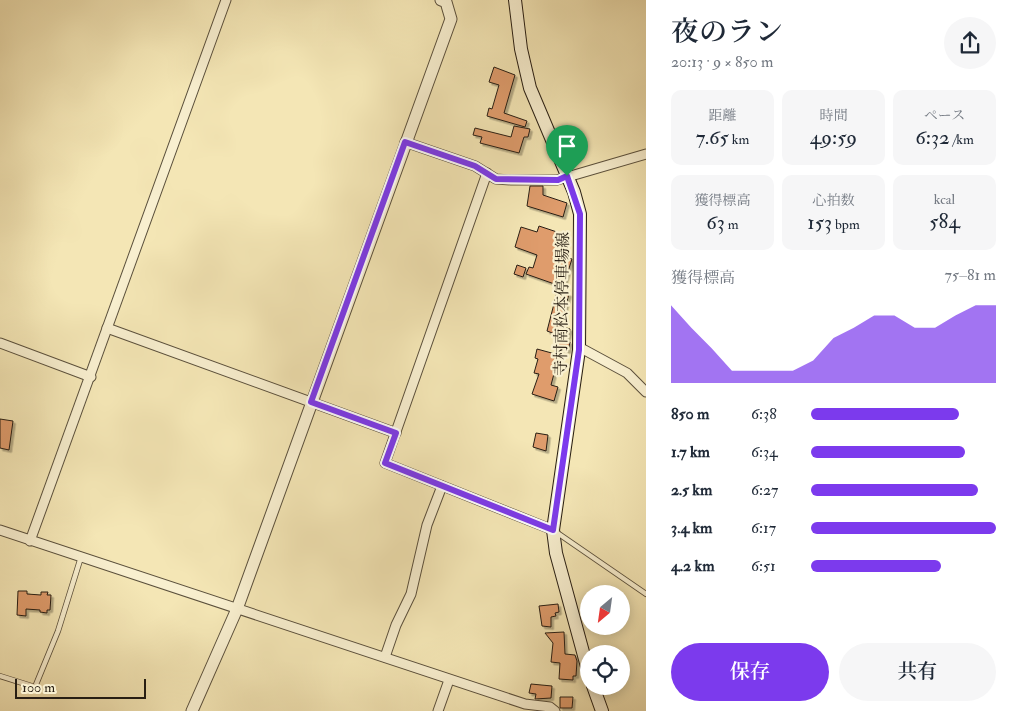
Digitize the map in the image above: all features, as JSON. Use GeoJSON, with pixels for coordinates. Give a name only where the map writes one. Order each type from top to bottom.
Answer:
{"type":"FeatureCollection","features":[{"type":"Feature","properties":{"kind":"main road","name":"寺村南松本停車場線"},"geometry":{"type":"LineString","coordinates":[[515,0],[521,49],[530,88],[567,176],[580,214],[579,346],[573,404],[553,530],[556,553],[581,645]]}},
{"type":"Feature","properties":{"kind":"main road"},"geometry":{"type":"LineString","coordinates":[[596,695],[602,711]]}},
{"type":"Feature","properties":{"kind":"street"},"geometry":{"type":"LineString","coordinates":[[30,541],[226,0]]}},
{"type":"Feature","properties":{"kind":"street"},"geometry":{"type":"LineString","coordinates":[[192,711],[237,609],[451,19],[446,2],[441,0]]}},
{"type":"Feature","properties":{"kind":"street"},"geometry":{"type":"LineString","coordinates":[[405,142],[475,166],[496,179],[511,180],[558,180],[646,154]]}},
{"type":"Feature","properties":{"kind":"street"},"geometry":{"type":"LineString","coordinates":[[487,173],[385,463],[553,530]]}},
{"type":"Feature","properties":{"kind":"street"},"geometry":{"type":"LineString","coordinates":[[107,328],[396,433]]}},
{"type":"Feature","properties":{"kind":"street"},"geometry":{"type":"LineString","coordinates":[[0,343],[91,377]]}},
{"type":"Feature","properties":{"kind":"street"},"geometry":{"type":"LineString","coordinates":[[579,346],[627,373],[646,392]]}},
{"type":"Feature","properties":{"kind":"street"},"geometry":{"type":"LineString","coordinates":[[385,657],[396,625],[411,594],[426,525],[442,486]]}},
{"type":"Feature","properties":{"kind":"street"},"geometry":{"type":"LineString","coordinates":[[0,530],[385,657],[449,680],[525,704],[550,707],[555,711]]}},
{"type":"Feature","properties":{"kind":"street"},"geometry":{"type":"LineString","coordinates":[[438,711],[449,680]]}},
{"type":"Feature","properties":{"kind":"lane"},"geometry":{"type":"LineString","coordinates":[[553,530],[646,594]]}},
{"type":"Feature","properties":{"kind":"lane"},"geometry":{"type":"LineString","coordinates":[[0,676],[35,687],[58,631],[81,557]]}},
{"type":"Feature","properties":{"kind":"building"},"geometry":{"type":"Polygon","coordinates":[[[494,67],[515,75],[504,113],[527,121],[525,127],[487,116],[489,108],[492,109],[499,85],[489,82],[494,67]]]}},
{"type":"Feature","properties":{"kind":"building"},"geometry":{"type":"Polygon","coordinates":[[[514,126],[530,129],[528,137],[524,137],[519,153],[480,143],[482,137],[473,135],[475,128],[511,137],[514,126]]]}},
{"type":"Feature","properties":{"kind":"building"},"geometry":{"type":"Polygon","coordinates":[[[530,186],[543,186],[543,195],[567,203],[563,217],[527,206],[530,186]]]}},
{"type":"Feature","properties":{"kind":"building"},"geometry":{"type":"Polygon","coordinates":[[[539,226],[563,234],[556,254],[572,259],[563,287],[526,274],[529,267],[533,268],[537,255],[515,247],[521,227],[537,232],[539,226]]]}},
{"type":"Feature","properties":{"kind":"building"},"geometry":{"type":"Polygon","coordinates":[[[517,265],[526,268],[523,277],[514,274],[517,265]]]}},
{"type":"Feature","properties":{"kind":"building"},"geometry":{"type":"Polygon","coordinates":[[[557,292],[569,294],[560,326],[570,329],[567,341],[570,342],[568,351],[556,348],[558,335],[547,331],[557,292]]]}},
{"type":"Feature","properties":{"kind":"building"},"geometry":{"type":"Polygon","coordinates":[[[537,349],[559,355],[551,385],[558,387],[554,401],[532,394],[539,374],[534,373],[538,359],[535,358],[537,349]]]}},
{"type":"Feature","properties":{"kind":"building"},"geometry":{"type":"Polygon","coordinates":[[[0,419],[13,421],[9,450],[0,448],[0,419]]]}},
{"type":"Feature","properties":{"kind":"building"},"geometry":{"type":"Polygon","coordinates":[[[536,433],[548,435],[546,451],[533,447],[536,433]]]}},
{"type":"Feature","properties":{"kind":"building"},"geometry":{"type":"Polygon","coordinates":[[[18,591],[27,591],[27,594],[41,595],[41,592],[48,592],[47,595],[51,595],[50,610],[47,610],[47,613],[40,612],[40,610],[26,609],[26,616],[17,615],[18,591]]]}},
{"type":"Feature","properties":{"kind":"building"},"geometry":{"type":"Polygon","coordinates":[[[558,604],[559,612],[555,613],[556,616],[551,617],[551,627],[542,626],[539,606],[558,604]]]}},
{"type":"Feature","properties":{"kind":"building"},"geometry":{"type":"Polygon","coordinates":[[[564,632],[565,654],[575,655],[577,661],[576,676],[573,676],[573,680],[559,679],[560,663],[551,662],[553,643],[545,633],[564,632]]]}},
{"type":"Feature","properties":{"kind":"building"},"geometry":{"type":"Polygon","coordinates":[[[531,684],[552,686],[551,698],[535,699],[536,694],[529,693],[531,684]]]}},
{"type":"Feature","properties":{"kind":"building"},"geometry":{"type":"Polygon","coordinates":[[[560,697],[573,697],[572,708],[560,708],[560,697]]]}},
{"type":"Feature","properties":{"kind":"route"},"geometry":{"type":"LineString","coordinates":[[405,142],[475,166],[496,179],[558,180],[567,176],[580,214],[579,350],[573,404],[553,530],[385,463],[396,433],[311,402],[405,142]]}}]}
